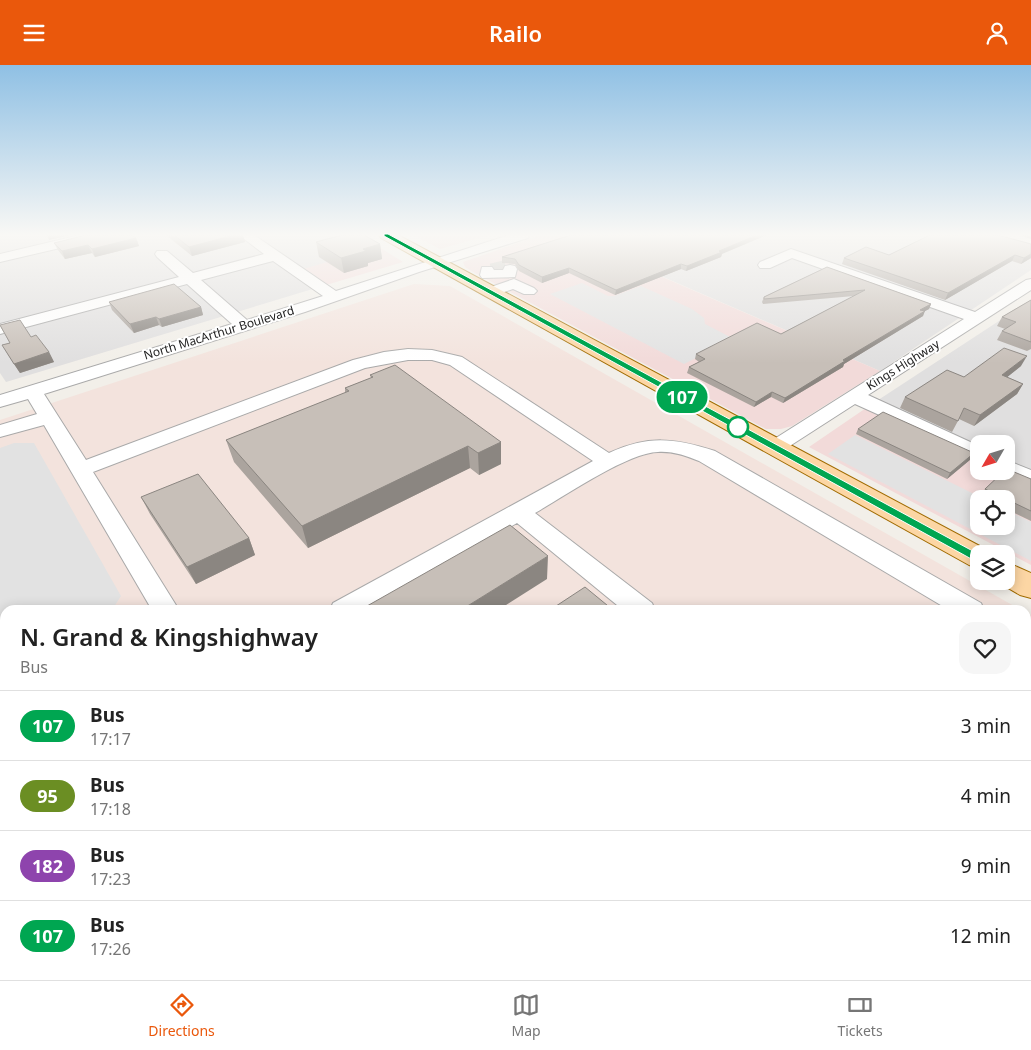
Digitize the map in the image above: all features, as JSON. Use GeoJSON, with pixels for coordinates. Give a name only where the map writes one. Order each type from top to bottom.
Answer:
{"type":"FeatureCollection","features":[{"type":"Feature","properties":{"kind":"main road"},"geometry":{"type":"LineString","coordinates":[[512,278],[775,447],[970,553]]}},
{"type":"Feature","properties":{"kind":"main road"},"geometry":{"type":"LineString","coordinates":[[1015,578],[1031,587]]}},
{"type":"Feature","properties":{"kind":"street"},"geometry":{"type":"LineString","coordinates":[[0,329],[194,278]]}},
{"type":"Feature","properties":{"kind":"street"},"geometry":{"type":"LineString","coordinates":[[306,278],[335,297]]}},
{"type":"Feature","properties":{"kind":"street","name":"North MacArthur Boulevard"},"geometry":{"type":"LineString","coordinates":[[0,401],[335,297],[391,278]]}},
{"type":"Feature","properties":{"kind":"street"},"geometry":{"type":"LineString","coordinates":[[511,278],[529,291]]}},
{"type":"Feature","properties":{"kind":"street"},"geometry":{"type":"LineString","coordinates":[[861,278],[976,318]]}},
{"type":"Feature","properties":{"kind":"street"},"geometry":{"type":"LineString","coordinates":[[189,279],[243,325]]}},
{"type":"Feature","properties":{"kind":"street","name":"Kings Highway"},"geometry":{"type":"LineString","coordinates":[[775,447],[1029,286]]}},
{"type":"Feature","properties":{"kind":"street"},"geometry":{"type":"LineString","coordinates":[[81,469],[359,363],[380,357],[415,353],[429,353],[456,361],[608,462]]}},
{"type":"Feature","properties":{"kind":"street"},"geometry":{"type":"LineString","coordinates":[[33,391],[163,605]]}},
{"type":"Feature","properties":{"kind":"street"},"geometry":{"type":"LineString","coordinates":[[854,396],[970,450]]}},
{"type":"Feature","properties":{"kind":"street"},"geometry":{"type":"LineString","coordinates":[[0,431],[50,417]]}},
{"type":"Feature","properties":{"kind":"street"},"geometry":{"type":"LineString","coordinates":[[352,605],[608,462],[644,446],[661,445],[687,449],[706,456],[962,605]]}},
{"type":"Feature","properties":{"kind":"street"},"geometry":{"type":"LineString","coordinates":[[1015,471],[1031,479]]}},
{"type":"Feature","properties":{"kind":"street"},"geometry":{"type":"LineString","coordinates":[[519,512],[636,605]]}},
{"type":"Feature","properties":{"kind":"shaded area"},"geometry":{"type":"Polygon","coordinates":[[[0,278],[324,278],[316,288],[6,382],[0,373],[0,278]]]}},
{"type":"Feature","properties":{"kind":"shaded area"},"geometry":{"type":"Polygon","coordinates":[[[301,278],[350,278],[316,288],[301,278]]]}},
{"type":"Feature","properties":{"kind":"shaded area"},"geometry":{"type":"Polygon","coordinates":[[[484,278],[664,278],[880,371],[792,426],[781,429],[766,429],[484,278]]]}},
{"type":"Feature","properties":{"kind":"shaded area"},"geometry":{"type":"Polygon","coordinates":[[[665,278],[1019,278],[880,371],[665,278]]]}},
{"type":"Feature","properties":{"kind":"shaded area"},"geometry":{"type":"Polygon","coordinates":[[[582,283],[608,296],[614,296],[641,286],[692,309],[704,318],[705,324],[734,339],[684,364],[550,294],[582,283]]]}},
{"type":"Feature","properties":{"kind":"shaded area"},"geometry":{"type":"Polygon","coordinates":[[[414,284],[450,286],[970,581],[970,590],[986,590],[1012,605],[0,605],[0,420],[414,284]]]}},
{"type":"Feature","properties":{"kind":"shaded area"},"geometry":{"type":"Polygon","coordinates":[[[1031,300],[1031,481],[1015,474],[1015,435],[970,435],[970,453],[869,406],[1031,300]]]}},
{"type":"Feature","properties":{"kind":"shaded area"},"geometry":{"type":"Polygon","coordinates":[[[869,406],[970,453],[970,480],[1015,480],[1015,475],[1031,481],[1031,565],[1015,556],[1015,545],[993,545],[975,535],[1015,535],[1015,490],[970,490],[970,533],[809,447],[869,406]]]}},
{"type":"Feature","properties":{"kind":"shaded area"},"geometry":{"type":"Polygon","coordinates":[[[855,435],[970,492],[970,529],[828,454],[855,435]]]}},
{"type":"Feature","properties":{"kind":"shaded area"},"geometry":{"type":"Polygon","coordinates":[[[14,443],[34,443],[121,596],[115,605],[0,605],[0,448],[14,443]]]}},
{"type":"Feature","properties":{"kind":"shaded area"},"geometry":{"type":"Polygon","coordinates":[[[1015,514],[1031,522],[1031,561],[1015,553],[1015,545],[1001,545],[982,535],[1015,535],[1015,514]]]}},
{"type":"Feature","properties":{"kind":"building"},"geometry":{"type":"Polygon","coordinates":[[[590,278],[647,278],[616,290],[590,278]]]}},
{"type":"Feature","properties":{"kind":"building"},"geometry":{"type":"Polygon","coordinates":[[[805,278],[857,278],[931,304],[920,310],[925,311],[843,360],[845,361],[785,398],[772,392],[756,402],[689,367],[705,359],[696,354],[757,323],[781,334],[865,290],[764,299],[764,297],[805,278]]]}},
{"type":"Feature","properties":{"kind":"building"},"geometry":{"type":"Polygon","coordinates":[[[903,278],[975,278],[948,293],[903,278]]]}},
{"type":"Feature","properties":{"kind":"building"},"geometry":{"type":"Polygon","coordinates":[[[174,284],[201,307],[159,319],[156,317],[130,324],[109,302],[174,284]]]}},
{"type":"Feature","properties":{"kind":"building"},"geometry":{"type":"Polygon","coordinates":[[[1031,300],[1031,342],[1002,331],[1016,322],[1002,317],[1031,300]]]}},
{"type":"Feature","properties":{"kind":"building"},"geometry":{"type":"Polygon","coordinates":[[[20,320],[31,337],[36,335],[49,352],[14,364],[2,345],[10,343],[0,325],[20,320]]]}},
{"type":"Feature","properties":{"kind":"building"},"geometry":{"type":"Polygon","coordinates":[[[1004,348],[1027,356],[1002,375],[1023,384],[980,415],[964,408],[958,421],[905,397],[947,370],[964,377],[1004,348]]]}},
{"type":"Feature","properties":{"kind":"building"},"geometry":{"type":"Polygon","coordinates":[[[395,365],[501,442],[478,453],[468,446],[302,526],[226,440],[349,391],[345,388],[373,377],[370,375],[395,365]]]}},
{"type":"Feature","properties":{"kind":"building"},"geometry":{"type":"Polygon","coordinates":[[[883,412],[970,451],[970,456],[950,473],[858,429],[883,412]]]}},
{"type":"Feature","properties":{"kind":"building"},"geometry":{"type":"Polygon","coordinates":[[[1015,473],[1031,479],[1031,511],[1015,503],[1015,490],[985,489],[994,480],[1015,480],[1015,473]]]}},
{"type":"Feature","properties":{"kind":"building"},"geometry":{"type":"Polygon","coordinates":[[[198,474],[249,538],[187,567],[141,497],[198,474]]]}},
{"type":"Feature","properties":{"kind":"building"},"geometry":{"type":"Polygon","coordinates":[[[510,525],[548,556],[469,605],[369,605],[510,525]]]}},
{"type":"Feature","properties":{"kind":"building"},"geometry":{"type":"Polygon","coordinates":[[[585,587],[607,605],[558,605],[585,587]]]}},
{"type":"Feature","properties":{"kind":"bus line","name":"107"},"geometry":{"type":"LineString","coordinates":[[464,278],[970,553]]}}]}
